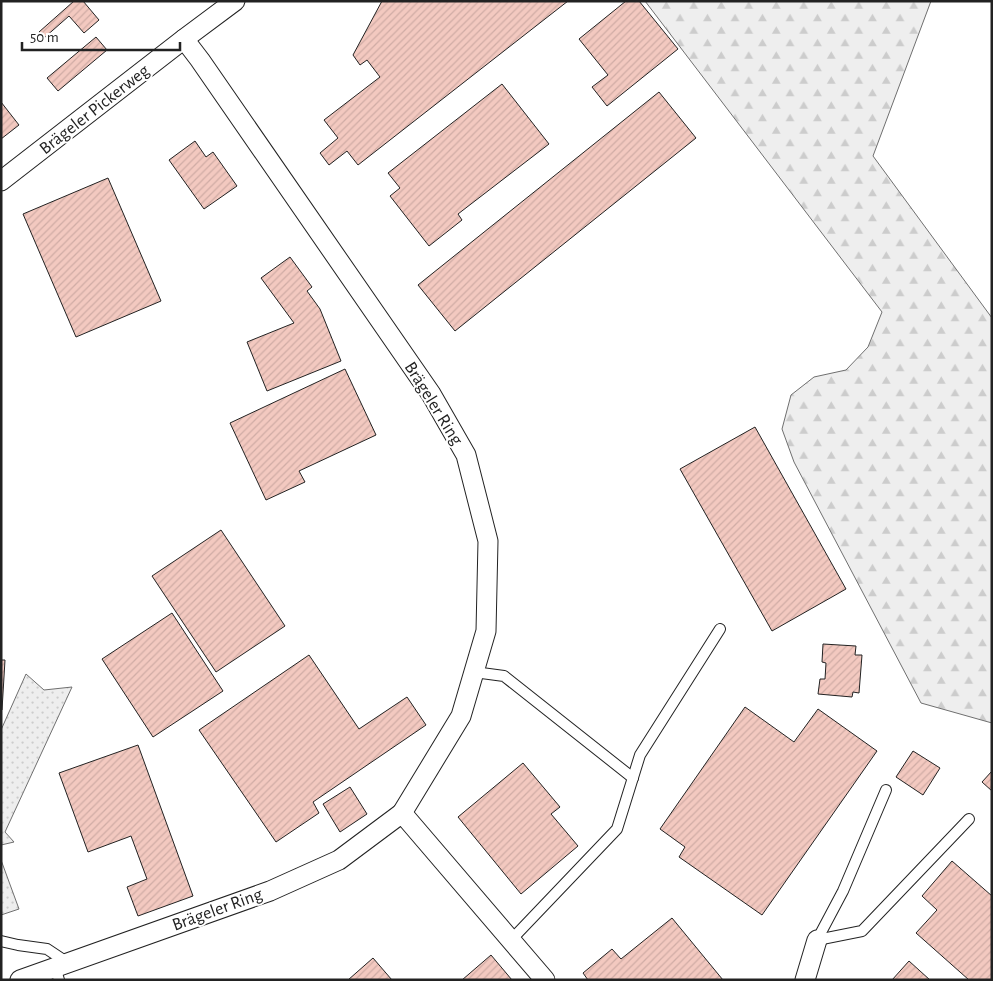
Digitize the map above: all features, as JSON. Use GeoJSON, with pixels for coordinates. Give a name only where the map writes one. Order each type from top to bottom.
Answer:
{"type":"FeatureCollection","features":[{"type":"Feature","properties":{"kind":"street","name":"Brägeler Pickerweg"},"geometry":{"type":"LineString","coordinates":[[1,181],[184,39],[226,4]]}},
{"type":"Feature","properties":{"kind":"street","name":"Brägeler Ring"},"geometry":{"type":"LineString","coordinates":[[20,980],[61,970],[270,891],[339,860],[402,813],[461,716],[486,632],[488,541],[466,455],[431,394],[184,39]]}},
{"type":"Feature","properties":{"kind":"street"},"geometry":{"type":"LineString","coordinates":[[402,813],[545,980]]}},
{"type":"Feature","properties":{"kind":"street"},"geometry":{"type":"LineString","coordinates":[[805,980],[817,940]]}},
{"type":"Feature","properties":{"kind":"lane"},"geometry":{"type":"LineString","coordinates":[[511,940],[617,829],[640,755],[720,629]]}},
{"type":"Feature","properties":{"kind":"lane"},"geometry":{"type":"LineString","coordinates":[[474,672],[504,676],[633,778]]}},
{"type":"Feature","properties":{"kind":"lane"},"geometry":{"type":"LineString","coordinates":[[817,940],[844,891],[886,790]]}},
{"type":"Feature","properties":{"kind":"lane"},"geometry":{"type":"LineString","coordinates":[[817,940],[862,931],[969,819]]}},
{"type":"Feature","properties":{"kind":"lane"},"geometry":{"type":"LineString","coordinates":[[1,941],[47,949],[61,970]]}},
{"type":"Feature","properties":{"kind":"lane"},"geometry":{"type":"LineString","coordinates":[[1,950],[18,945]]}},
{"type":"Feature","properties":{"kind":"green space"},"geometry":{"type":"Polygon","coordinates":[[[645,1],[931,1],[873,156],[992,318],[992,723],[921,703],[794,462],[782,429],[791,395],[814,377],[846,370],[868,347],[882,312],[645,1]]]}},
{"type":"Feature","properties":{"kind":"green space"},"geometry":{"type":"Polygon","coordinates":[[[26,674],[44,690],[72,687],[5,832],[14,842],[1,845],[1,730],[26,674]]]}},
{"type":"Feature","properties":{"kind":"green space"},"geometry":{"type":"Polygon","coordinates":[[[1,860],[19,909],[1,915],[1,860]]]}},
{"type":"Feature","properties":{"kind":"building"},"geometry":{"type":"Polygon","coordinates":[[[74,1],[83,1],[99,20],[84,33],[69,16],[44,38],[39,32],[74,1]]]}},
{"type":"Feature","properties":{"kind":"building"},"geometry":{"type":"Polygon","coordinates":[[[382,1],[568,1],[358,165],[347,151],[329,165],[320,153],[338,138],[324,120],[380,77],[367,60],[360,65],[353,55],[382,1]]]}},
{"type":"Feature","properties":{"kind":"building"},"geometry":{"type":"Polygon","coordinates":[[[626,1],[639,1],[678,49],[607,106],[592,87],[608,75],[579,39],[626,1]]]}},
{"type":"Feature","properties":{"kind":"building"},"geometry":{"type":"Polygon","coordinates":[[[96,37],[107,50],[58,91],[47,78],[96,37]]]}},
{"type":"Feature","properties":{"kind":"building"},"geometry":{"type":"Polygon","coordinates":[[[502,84],[549,144],[458,214],[462,220],[429,246],[390,196],[400,188],[388,173],[502,84]]]}},
{"type":"Feature","properties":{"kind":"building"},"geometry":{"type":"Polygon","coordinates":[[[659,92],[696,138],[455,331],[418,285],[659,92]]]}},
{"type":"Feature","properties":{"kind":"building"},"geometry":{"type":"Polygon","coordinates":[[[1,102],[19,125],[1,139],[1,102]]]}},
{"type":"Feature","properties":{"kind":"building"},"geometry":{"type":"Polygon","coordinates":[[[195,141],[206,157],[213,152],[237,186],[204,209],[169,160],[195,141]]]}},
{"type":"Feature","properties":{"kind":"building"},"geometry":{"type":"Polygon","coordinates":[[[108,178],[161,301],[76,337],[23,214],[108,178]]]}},
{"type":"Feature","properties":{"kind":"building"},"geometry":{"type":"Polygon","coordinates":[[[290,257],[312,287],[307,291],[320,309],[341,361],[267,391],[247,342],[294,323],[261,278],[290,257]]]}},
{"type":"Feature","properties":{"kind":"building"},"geometry":{"type":"Polygon","coordinates":[[[345,369],[376,435],[299,471],[305,482],[266,500],[230,423],[345,369]]]}},
{"type":"Feature","properties":{"kind":"building"},"geometry":{"type":"Polygon","coordinates":[[[755,427],[846,589],[772,631],[680,469],[755,427]]]}},
{"type":"Feature","properties":{"kind":"building"},"geometry":{"type":"Polygon","coordinates":[[[221,530],[285,626],[216,672],[152,576],[221,530]]]}},
{"type":"Feature","properties":{"kind":"building"},"geometry":{"type":"Polygon","coordinates":[[[172,613],[223,691],[153,737],[102,659],[172,613]]]}},
{"type":"Feature","properties":{"kind":"building"},"geometry":{"type":"Polygon","coordinates":[[[823,644],[856,646],[855,655],[862,655],[859,693],[853,692],[852,697],[818,694],[820,679],[825,679],[826,663],[822,662],[823,644]]]}},
{"type":"Feature","properties":{"kind":"building"},"geometry":{"type":"Polygon","coordinates":[[[309,655],[359,729],[407,697],[426,725],[313,802],[319,813],[276,842],[199,730],[309,655]]]}},
{"type":"Feature","properties":{"kind":"building"},"geometry":{"type":"Polygon","coordinates":[[[1,660],[5,660],[2,710],[1,710],[1,660]]]}},
{"type":"Feature","properties":{"kind":"building"},"geometry":{"type":"Polygon","coordinates":[[[745,707],[794,742],[818,709],[877,751],[762,915],[679,857],[685,847],[660,829],[745,707]]]}},
{"type":"Feature","properties":{"kind":"building"},"geometry":{"type":"Polygon","coordinates":[[[138,745],[193,896],[138,916],[127,887],[147,879],[131,836],[88,852],[59,773],[138,745]]]}},
{"type":"Feature","properties":{"kind":"building"},"geometry":{"type":"Polygon","coordinates":[[[913,751],[940,768],[923,795],[896,777],[913,751]]]}},
{"type":"Feature","properties":{"kind":"building"},"geometry":{"type":"Polygon","coordinates":[[[523,763],[560,807],[551,814],[578,846],[521,894],[458,817],[523,763]]]}},
{"type":"Feature","properties":{"kind":"building"},"geometry":{"type":"Polygon","coordinates":[[[992,771],[992,791],[982,782],[992,771]]]}},
{"type":"Feature","properties":{"kind":"building"},"geometry":{"type":"Polygon","coordinates":[[[350,787],[367,814],[340,832],[323,804],[350,787]]]}},
{"type":"Feature","properties":{"kind":"building"},"geometry":{"type":"Polygon","coordinates":[[[952,861],[992,896],[992,980],[969,980],[916,933],[937,910],[922,896],[952,861]]]}},
{"type":"Feature","properties":{"kind":"building"},"geometry":{"type":"Polygon","coordinates":[[[672,918],[723,980],[588,980],[583,973],[612,949],[621,959],[672,918]]]}},
{"type":"Feature","properties":{"kind":"building"},"geometry":{"type":"Polygon","coordinates":[[[491,955],[512,980],[462,980],[491,955]]]}},
{"type":"Feature","properties":{"kind":"building"},"geometry":{"type":"Polygon","coordinates":[[[373,958],[392,980],[348,980],[373,958]]]}},
{"type":"Feature","properties":{"kind":"building"},"geometry":{"type":"Polygon","coordinates":[[[909,961],[930,980],[892,980],[909,961]]]}}]}
